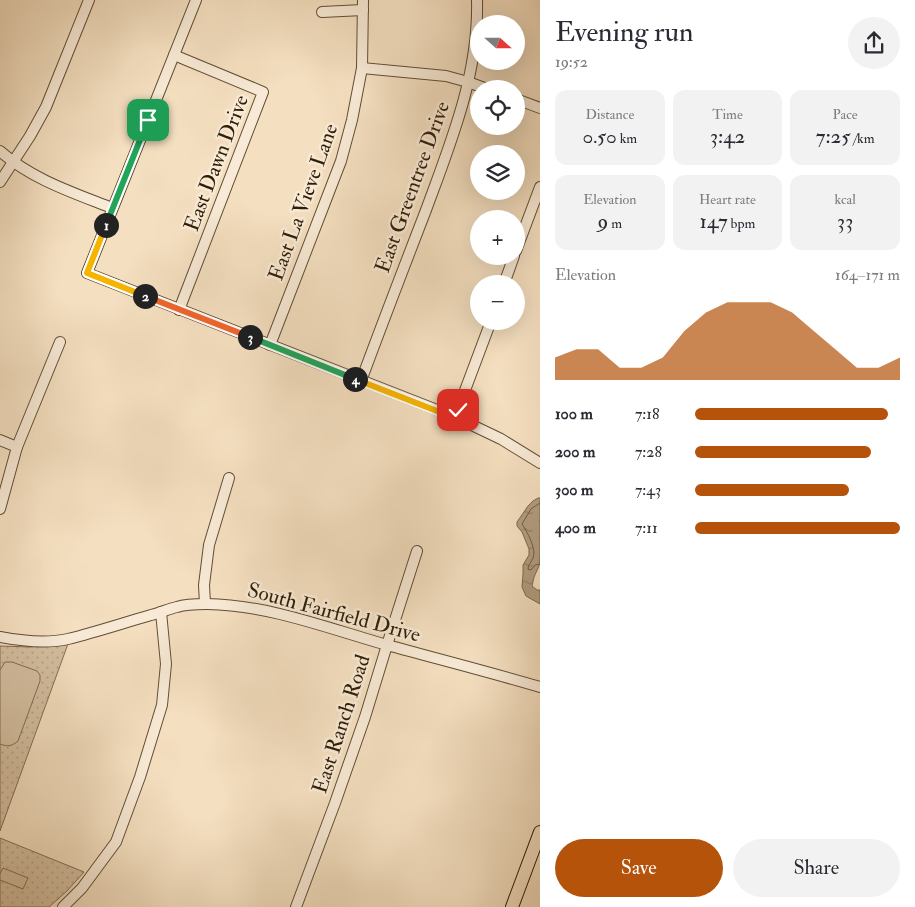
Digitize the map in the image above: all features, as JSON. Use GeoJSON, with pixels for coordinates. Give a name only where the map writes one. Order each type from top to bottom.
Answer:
{"type":"FeatureCollection","features":[{"type":"Feature","properties":{"kind":"main road"},"geometry":{"type":"LineString","coordinates":[[512,907],[540,832]]}},
{"type":"Feature","properties":{"kind":"street"},"geometry":{"type":"LineString","coordinates":[[0,182],[30,136],[46,107],[89,0]]}},
{"type":"Feature","properties":{"kind":"street"},"geometry":{"type":"LineString","coordinates":[[196,0],[87,273],[455,418],[502,439],[538,459]]}},
{"type":"Feature","properties":{"kind":"street","name":"East Greentree Drive"},"geometry":{"type":"LineString","coordinates":[[361,381],[453,137],[474,54],[477,0]]}},
{"type":"Feature","properties":{"kind":"street","name":"East La Vieve Lane"},"geometry":{"type":"LineString","coordinates":[[270,345],[341,161],[352,120],[362,68],[363,5],[322,12]]}},
{"type":"Feature","properties":{"kind":"street","name":"East Dawn Drive"},"geometry":{"type":"LineString","coordinates":[[174,55],[263,92],[180,310]]}},
{"type":"Feature","properties":{"kind":"street"},"geometry":{"type":"LineString","coordinates":[[362,68],[446,76],[468,82]]}},
{"type":"Feature","properties":{"kind":"street"},"geometry":{"type":"LineString","coordinates":[[525,103],[540,108]]}},
{"type":"Feature","properties":{"kind":"street"},"geometry":{"type":"LineString","coordinates":[[0,151],[13,163],[47,182],[112,208]]}},
{"type":"Feature","properties":{"kind":"street"},"geometry":{"type":"LineString","coordinates":[[525,227],[540,187]]}},
{"type":"Feature","properties":{"kind":"street"},"geometry":{"type":"LineString","coordinates":[[455,418],[487,330]]}},
{"type":"Feature","properties":{"kind":"street"},"geometry":{"type":"LineString","coordinates":[[0,509],[17,447],[60,342]]}},
{"type":"Feature","properties":{"kind":"street"},"geometry":{"type":"LineString","coordinates":[[0,440],[17,447]]}},
{"type":"Feature","properties":{"kind":"street"},"geometry":{"type":"LineString","coordinates":[[205,604],[204,585],[209,545],[229,478]]}},
{"type":"Feature","properties":{"kind":"street","name":"East Ranch Road"},"geometry":{"type":"LineString","coordinates":[[296,907],[365,717],[417,551]]}},
{"type":"Feature","properties":{"kind":"street","name":"South Fairfield Drive"},"geometry":{"type":"LineString","coordinates":[[0,637],[18,641],[48,641],[68,638],[178,606],[205,604],[243,606],[282,614],[386,645],[488,671],[540,687]]}},
{"type":"Feature","properties":{"kind":"street"},"geometry":{"type":"LineString","coordinates":[[62,907],[82,888],[116,842],[140,777],[162,706],[166,664],[161,612]]}},
{"type":"Feature","properties":{"kind":"shaded area"},"geometry":{"type":"Polygon","coordinates":[[[69,641],[0,831],[0,646],[31,647],[69,641]]]}},
{"type":"Feature","properties":{"kind":"shaded area"},"geometry":{"type":"Polygon","coordinates":[[[5,662],[12,662],[37,671],[40,675],[40,681],[18,741],[8,746],[0,744],[0,670],[5,662]]]}},
{"type":"Feature","properties":{"kind":"shaded area"},"geometry":{"type":"Polygon","coordinates":[[[0,838],[84,872],[49,907],[0,907],[0,838]]]}},
{"type":"Feature","properties":{"kind":"shaded area"},"geometry":{"type":"Polygon","coordinates":[[[3,868],[28,878],[23,889],[0,880],[3,868]]]}},
{"type":"Feature","properties":{"kind":"water"},"geometry":{"type":"Polygon","coordinates":[[[540,498],[540,557],[532,586],[540,590],[540,604],[526,596],[522,587],[523,565],[529,555],[529,549],[522,532],[517,526],[517,522],[528,506],[540,498]]]}},
{"type":"Feature","properties":{"kind":"route"},"geometry":{"type":"LineString","coordinates":[[148,120],[87,273],[455,418],[458,410]]}}]}
